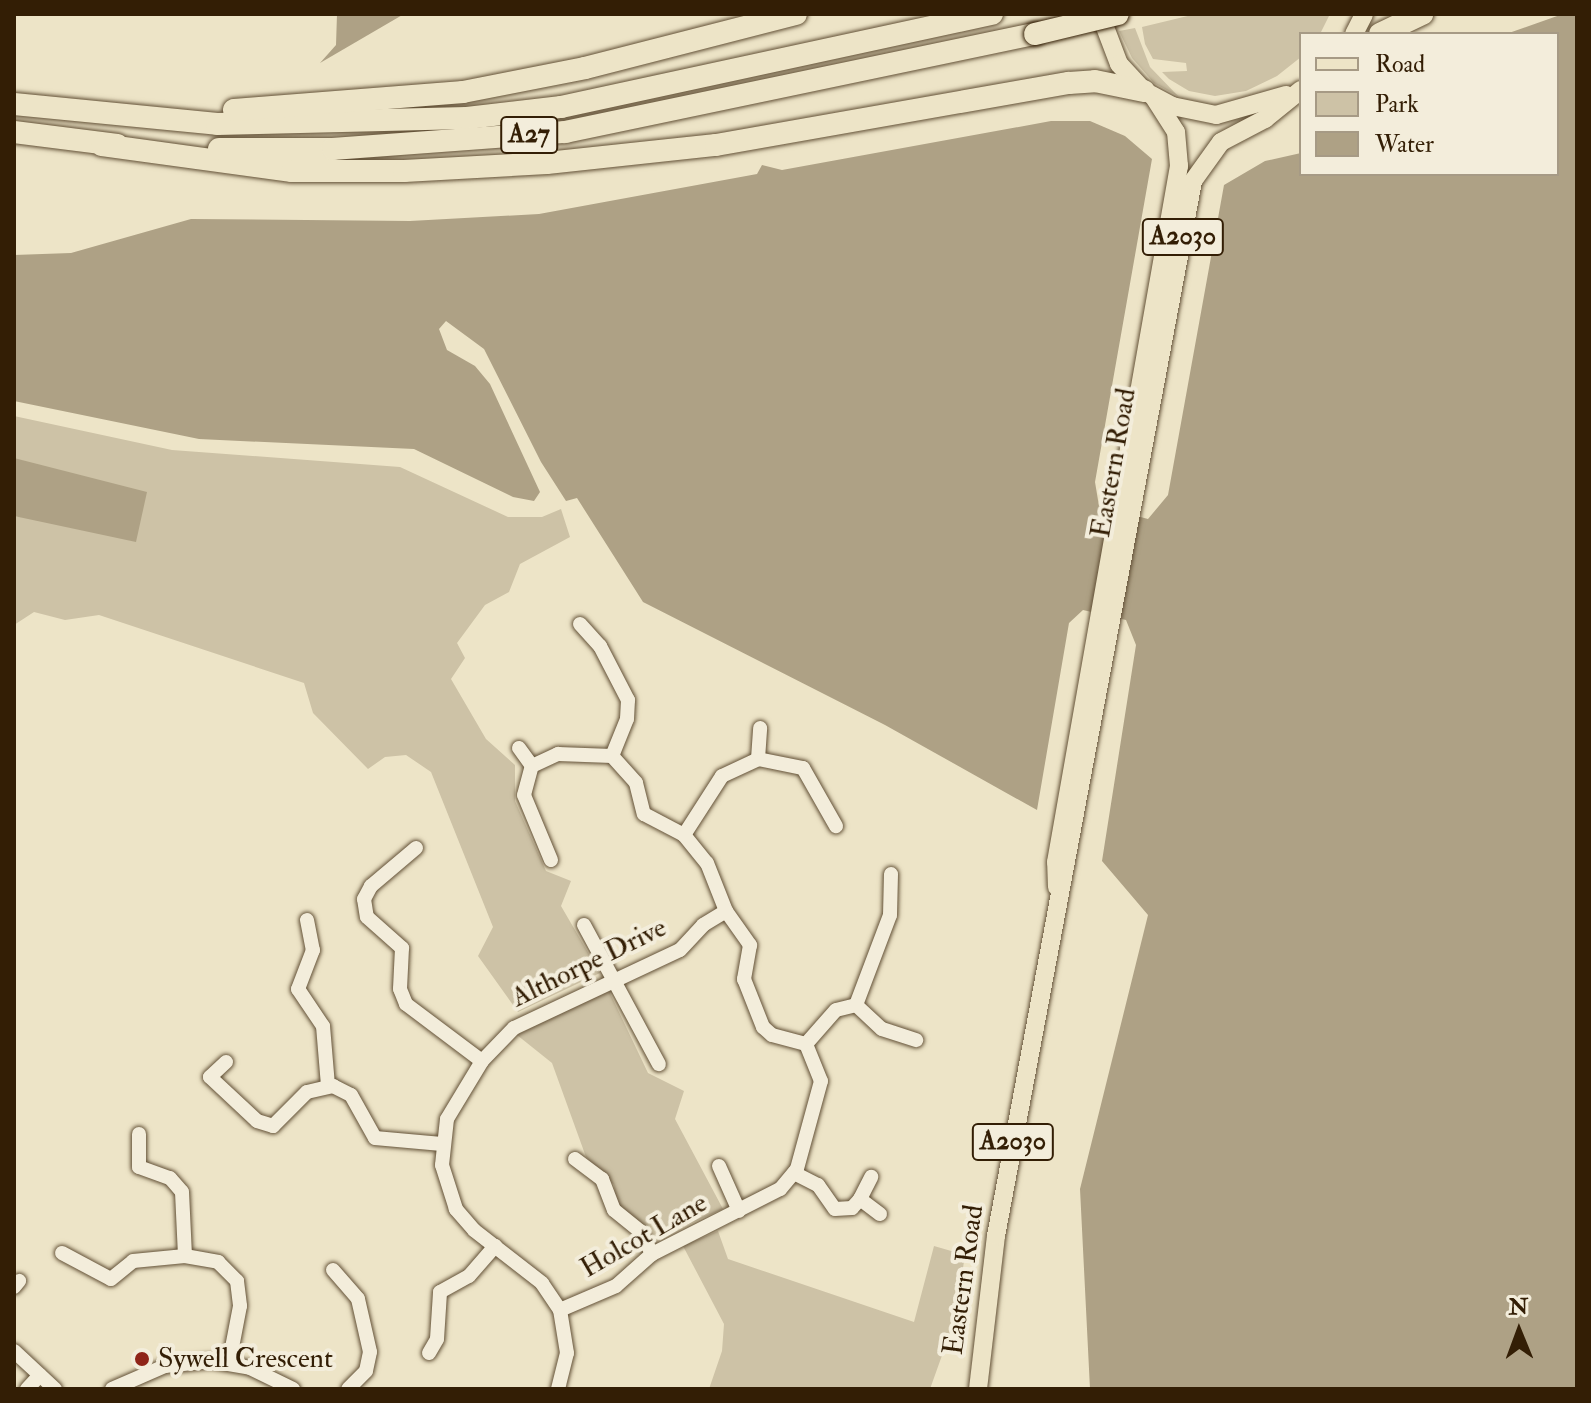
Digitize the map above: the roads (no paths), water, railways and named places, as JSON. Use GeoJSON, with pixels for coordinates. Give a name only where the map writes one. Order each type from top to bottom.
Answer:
{"type":"FeatureCollection","features":[{"type":"Feature","properties":{"kind":"highway"},"geometry":{"type":"LineString","coordinates":[[109,116],[342,105],[463,92],[585,68],[796,14]]}},
{"type":"Feature","properties":{"kind":"highway","name":"A27"},"geometry":{"type":"LineString","coordinates":[[14,104],[109,116],[262,124],[467,118],[561,107],[992,14]]}},
{"type":"Feature","properties":{"kind":"highway","name":"A27"},"geometry":{"type":"LineString","coordinates":[[14,132],[102,145],[333,149],[565,132],[1118,14]]}},
{"type":"Feature","properties":{"kind":"highway"},"geometry":{"type":"LineString","coordinates":[[1384,32],[1422,14]]}},
{"type":"Feature","properties":{"kind":"highway"},"geometry":{"type":"LineString","coordinates":[[102,145],[292,171],[436,169],[716,145],[1069,83],[1095,81],[1148,94]]}},
{"type":"Feature","properties":{"kind":"main road","name":"Eastern Road"},"geometry":{"type":"LineString","coordinates":[[1100,14],[1111,50],[1176,132],[1180,154],[1140,435]]}},
{"type":"Feature","properties":{"kind":"main road"},"geometry":{"type":"LineString","coordinates":[[1355,32],[1364,14]]}},
{"type":"Feature","properties":{"kind":"main road"},"geometry":{"type":"LineString","coordinates":[[1148,94],[1184,110],[1216,115],[1244,111],[1299,91]]}},
{"type":"Feature","properties":{"kind":"main road","name":"Eastern Road"},"geometry":{"type":"LineString","coordinates":[[978,1389],[996,1236],[1058,896],[1056,862],[1099,660],[1140,435],[1196,172],[1221,142],[1265,119],[1299,92]]}},
{"type":"Feature","properties":{"kind":"street"},"geometry":{"type":"LineString","coordinates":[[580,624],[600,646],[628,700],[627,719],[612,756]]}},
{"type":"Feature","properties":{"kind":"street"},"geometry":{"type":"LineString","coordinates":[[758,759],[760,728]]}},
{"type":"Feature","properties":{"kind":"street"},"geometry":{"type":"LineString","coordinates":[[519,748],[532,766]]}},
{"type":"Feature","properties":{"kind":"street"},"geometry":{"type":"LineString","coordinates":[[551,860],[524,795],[532,766],[558,754],[612,756],[636,783],[644,814],[684,835],[712,873],[726,911],[746,937],[751,952],[743,976],[763,1027],[772,1035],[806,1044],[818,1065],[820,1087],[794,1173],[818,1185],[835,1209],[852,1208],[871,1177]]}},
{"type":"Feature","properties":{"kind":"street"},"geometry":{"type":"LineString","coordinates":[[684,835],[722,776],[758,759],[803,768],[836,826]]}},
{"type":"Feature","properties":{"kind":"street"},"geometry":{"type":"LineString","coordinates":[[416,848],[371,886],[364,899],[367,917],[402,948],[400,989],[406,1004],[482,1061]]}},
{"type":"Feature","properties":{"kind":"street"},"geometry":{"type":"LineString","coordinates":[[856,1005],[890,915],[891,874]]}},
{"type":"Feature","properties":{"kind":"street","name":"Althorpe Drive"},"geometry":{"type":"LineString","coordinates":[[558,1389],[567,1353],[560,1310],[542,1283],[468,1225],[450,1199],[442,1144],[451,1109],[482,1061],[514,1028],[615,977],[680,950],[703,925],[726,911]]}},
{"type":"Feature","properties":{"kind":"street"},"geometry":{"type":"LineString","coordinates":[[307,920],[313,950],[300,977],[299,994],[323,1026],[328,1086]]}},
{"type":"Feature","properties":{"kind":"street"},"geometry":{"type":"LineString","coordinates":[[584,925],[615,977],[659,1064]]}},
{"type":"Feature","properties":{"kind":"street"},"geometry":{"type":"LineString","coordinates":[[806,1044],[836,1010],[856,1005]]}},
{"type":"Feature","properties":{"kind":"street"},"geometry":{"type":"LineString","coordinates":[[856,1005],[882,1029],[916,1040]]}},
{"type":"Feature","properties":{"kind":"street"},"geometry":{"type":"LineString","coordinates":[[226,1062],[210,1077],[251,1118],[273,1126],[307,1092],[328,1086],[351,1095],[375,1138],[442,1144]]}},
{"type":"Feature","properties":{"kind":"street"},"geometry":{"type":"LineString","coordinates":[[139,1134],[139,1167],[170,1178],[182,1192],[185,1256]]}},
{"type":"Feature","properties":{"kind":"street"},"geometry":{"type":"LineString","coordinates":[[575,1159],[602,1179],[614,1210],[640,1231],[652,1254]]}},
{"type":"Feature","properties":{"kind":"street"},"geometry":{"type":"LineString","coordinates":[[719,1166],[739,1211]]}},
{"type":"Feature","properties":{"kind":"street","name":"Holcot Lane"},"geometry":{"type":"LineString","coordinates":[[560,1310],[623,1282],[652,1254],[775,1193],[794,1173]]}},
{"type":"Feature","properties":{"kind":"street"},"geometry":{"type":"LineString","coordinates":[[860,1199],[880,1214]]}},
{"type":"Feature","properties":{"kind":"street"},"geometry":{"type":"LineString","coordinates":[[429,1353],[437,1339],[440,1292],[469,1276],[495,1246]]}},
{"type":"Feature","properties":{"kind":"street"},"geometry":{"type":"LineString","coordinates":[[62,1253],[111,1279],[133,1261],[185,1256],[218,1262],[237,1281],[240,1306],[229,1363]]}},
{"type":"Feature","properties":{"kind":"street"},"geometry":{"type":"LineString","coordinates":[[333,1270],[358,1299],[370,1352],[366,1371],[348,1389]]}},
{"type":"Feature","properties":{"kind":"street"},"geometry":{"type":"LineString","coordinates":[[14,1351],[55,1389]]}},
{"type":"Feature","properties":{"kind":"street"},"geometry":{"type":"LineString","coordinates":[[112,1389],[165,1366],[229,1363],[293,1389]]}},
{"type":"Feature","properties":{"kind":"street"},"geometry":{"type":"LineString","coordinates":[[27,1389],[40,1375]]}},
{"type":"Feature","properties":{"kind":"water"},"geometry":{"type":"Polygon","coordinates":[[[337,14],[404,14],[320,63],[336,45],[337,14]]]}},
{"type":"Feature","properties":{"kind":"water"},"geometry":{"type":"Polygon","coordinates":[[[1577,14],[1577,1389],[1090,1389],[1080,1189],[1148,915],[1102,861],[1136,645],[1126,620],[1083,610],[1069,623],[1037,810],[885,725],[643,602],[577,498],[566,501],[541,462],[484,349],[446,321],[439,329],[447,350],[475,366],[490,384],[540,492],[534,501],[513,497],[414,449],[199,439],[14,401],[14,255],[71,253],[191,219],[410,221],[539,214],[757,174],[762,165],[782,170],[1051,121],[1090,121],[1125,136],[1152,159],[1095,482],[1099,506],[1148,519],[1168,495],[1224,185],[1265,161],[1299,153],[1299,176],[1559,176],[1559,32],[1512,32],[1560,15],[1577,14]]]}},
{"type":"Feature","properties":{"kind":"water"},"geometry":{"type":"Polygon","coordinates":[[[14,458],[147,492],[136,542],[14,516],[14,458]]]}},
{"type":"Feature","properties":{"kind":"place","name":"Sywell Crescent"},"geometry":{"type":"Point","coordinates":[142,1359]}}]}
